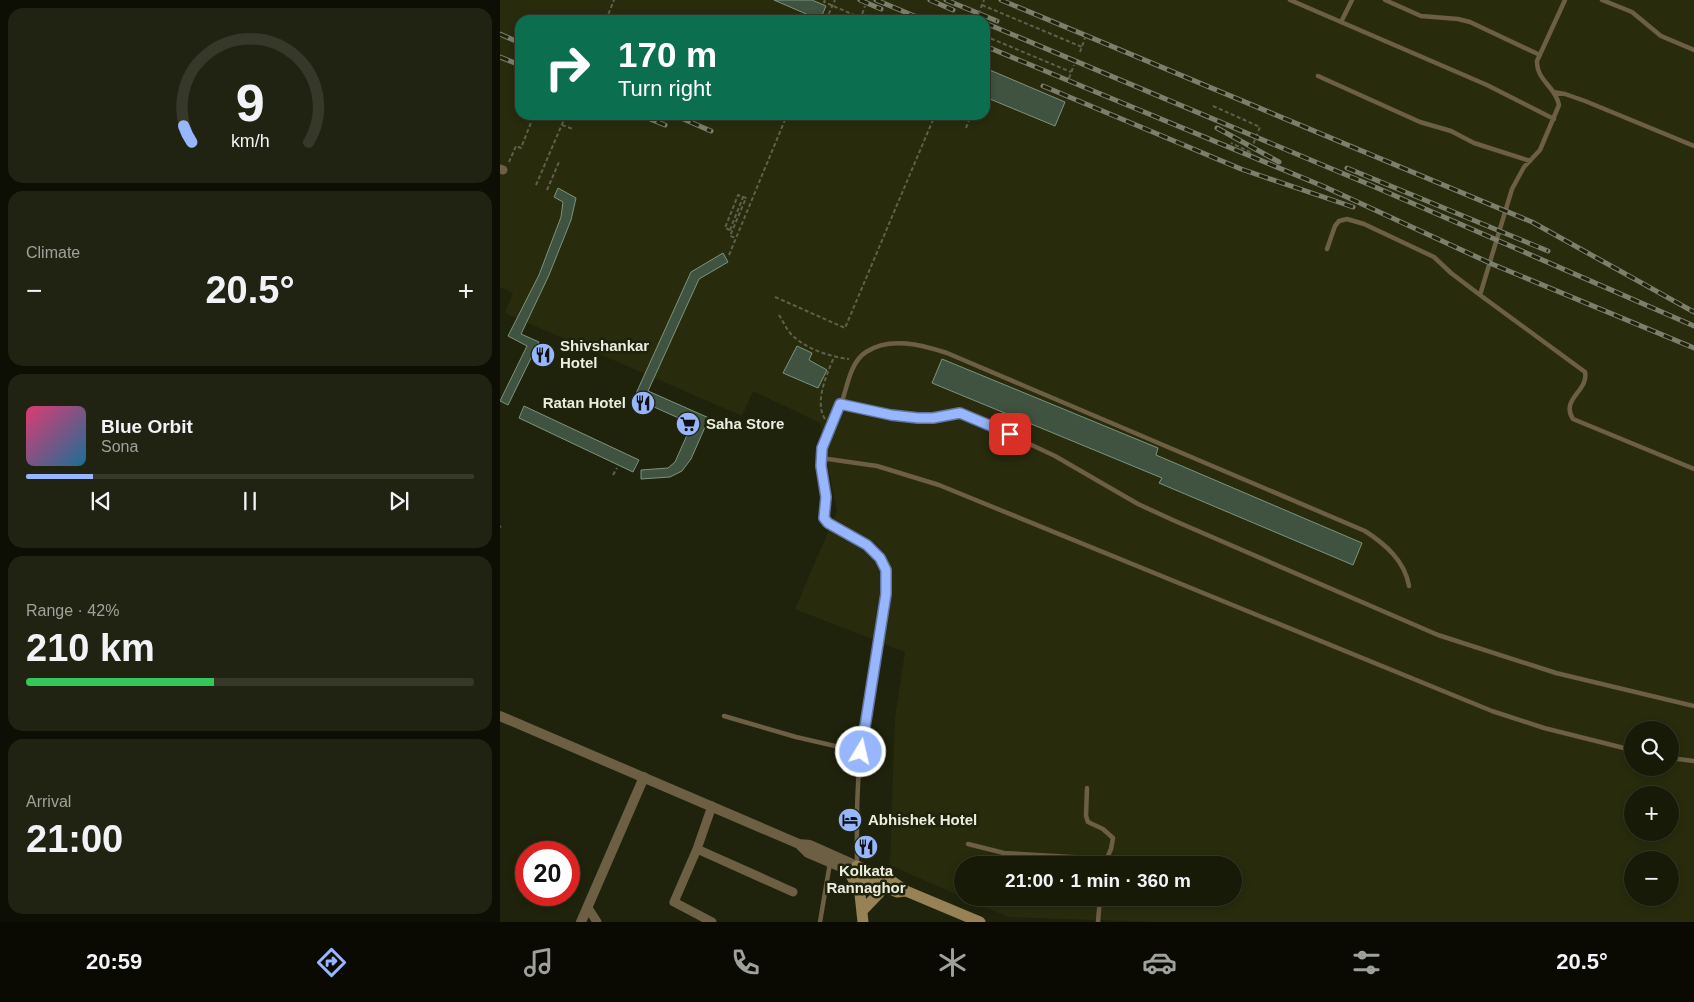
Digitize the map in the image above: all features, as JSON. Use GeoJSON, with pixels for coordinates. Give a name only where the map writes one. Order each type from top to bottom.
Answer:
{"type":"FeatureCollection","features":[{"type":"Feature","properties":{"kind":"main road"},"geometry":{"type":"LineString","coordinates":[[854,870],[897,892],[906,891]]}},
{"type":"Feature","properties":{"kind":"main road"},"geometry":{"type":"LineString","coordinates":[[854,870],[892,882],[906,891],[980,922]]}},
{"type":"Feature","properties":{"kind":"main road"},"geometry":{"type":"LineString","coordinates":[[854,870],[860,892],[863,922]]}},
{"type":"Feature","properties":{"kind":"main road"},"geometry":{"type":"LineString","coordinates":[[863,910],[885,887]]}},
{"type":"Feature","properties":{"kind":"street"},"geometry":{"type":"LineString","coordinates":[[500,716],[799,844],[810,845],[854,870]]}},
{"type":"Feature","properties":{"kind":"street"},"geometry":{"type":"LineString","coordinates":[[582,922],[644,777]]}},
{"type":"Feature","properties":{"kind":"street"},"geometry":{"type":"LineString","coordinates":[[712,806],[697,849],[674,902],[712,922]]}},
{"type":"Feature","properties":{"kind":"street"},"geometry":{"type":"LineString","coordinates":[[799,844],[808,853],[830,863],[854,870]]}},
{"type":"Feature","properties":{"kind":"street"},"geometry":{"type":"LineString","coordinates":[[697,849],[793,892]]}},
{"type":"Feature","properties":{"kind":"street"},"geometry":{"type":"LineString","coordinates":[[588,908],[597,922]]}},
{"type":"Feature","properties":{"kind":"lane"},"geometry":{"type":"LineString","coordinates":[[1290,0],[1487,84],[1554,119]]}},
{"type":"Feature","properties":{"kind":"lane"},"geometry":{"type":"LineString","coordinates":[[1341,22],[1352,0]]}},
{"type":"Feature","properties":{"kind":"lane"},"geometry":{"type":"LineString","coordinates":[[1385,0],[1421,16],[1458,19],[1470,22],[1540,55]]}},
{"type":"Feature","properties":{"kind":"lane"},"geometry":{"type":"LineString","coordinates":[[1480,295],[1518,174],[1540,150],[1559,105],[1553,92],[1538,73],[1537,61],[1565,0]]}},
{"type":"Feature","properties":{"kind":"lane"},"geometry":{"type":"LineString","coordinates":[[1602,0],[1632,12],[1661,36],[1694,50]]}},
{"type":"Feature","properties":{"kind":"lane"},"geometry":{"type":"LineString","coordinates":[[1318,76],[1420,122],[1530,162]]}},
{"type":"Feature","properties":{"kind":"lane"},"geometry":{"type":"LineString","coordinates":[[1553,92],[1585,101],[1694,146]]}},
{"type":"Feature","properties":{"kind":"lane"},"geometry":{"type":"LineString","coordinates":[[1327,249],[1335,226],[1339,221],[1346,219],[1434,257],[1457,278],[1585,372],[1584,382],[1569,406],[1569,412],[1573,419],[1694,469]]}},
{"type":"Feature","properties":{"kind":"lane"},"geometry":{"type":"LineString","coordinates":[[854,870],[861,752],[886,594],[886,570],[880,558],[867,545],[826,521],[824,513],[826,497],[821,458],[822,448],[830,424],[856,362],[866,352],[889,344],[911,343],[947,353],[1364,531],[1390,549],[1404,571],[1409,586]]}},
{"type":"Feature","properties":{"kind":"lane"},"geometry":{"type":"LineString","coordinates":[[840,404],[891,415],[918,418],[962,413],[1055,456],[1124,496],[1175,521],[1438,635],[1556,673],[1694,706]]}},
{"type":"Feature","properties":{"kind":"lane"},"geometry":{"type":"LineString","coordinates":[[821,458],[877,466],[939,485],[1492,711],[1544,728],[1624,748]]}},
{"type":"Feature","properties":{"kind":"lane"},"geometry":{"type":"LineString","coordinates":[[724,716],[796,737],[861,752]]}},
{"type":"Feature","properties":{"kind":"lane"},"geometry":{"type":"LineString","coordinates":[[1679,759],[1694,761]]}},
{"type":"Feature","properties":{"kind":"lane"},"geometry":{"type":"LineString","coordinates":[[1086,788],[1086,816],[1088,822],[1103,828],[1113,838],[1108,856]]}},
{"type":"Feature","properties":{"kind":"lane"},"geometry":{"type":"LineString","coordinates":[[968,844],[1004,853],[1055,856]]}},
{"type":"Feature","properties":{"kind":"lane"},"geometry":{"type":"LineString","coordinates":[[820,922],[830,863]]}},
{"type":"Feature","properties":{"kind":"lane"},"geometry":{"type":"LineString","coordinates":[[1098,922],[1099,906]]}},
{"type":"Feature","properties":{"kind":"path"},"geometry":{"type":"LineString","coordinates":[[608,15],[614,0]]}},
{"type":"Feature","properties":{"kind":"path"},"geometry":{"type":"LineString","coordinates":[[828,15],[835,0]]}},
{"type":"Feature","properties":{"kind":"path"},"geometry":{"type":"LineString","coordinates":[[978,15],[984,0]]}},
{"type":"Feature","properties":{"kind":"path"},"geometry":{"type":"LineString","coordinates":[[825,1],[852,15]]}},
{"type":"Feature","properties":{"kind":"path"},"geometry":{"type":"LineString","coordinates":[[863,15],[866,6]]}},
{"type":"Feature","properties":{"kind":"path"},"geometry":{"type":"LineString","coordinates":[[982,6],[1082,47]]}},
{"type":"Feature","properties":{"kind":"path"},"geometry":{"type":"LineString","coordinates":[[990,38],[1071,72]]}},
{"type":"Feature","properties":{"kind":"path"},"geometry":{"type":"LineString","coordinates":[[1080,52],[1085,38]]}},
{"type":"Feature","properties":{"kind":"path"},"geometry":{"type":"LineString","coordinates":[[1069,78],[1074,65]]}},
{"type":"Feature","properties":{"kind":"path"},"geometry":{"type":"LineString","coordinates":[[1213,106],[1260,127],[1250,152],[1231,143]]}},
{"type":"Feature","properties":{"kind":"path"},"geometry":{"type":"LineString","coordinates":[[504,167],[516,146],[520,148],[532,120]]}},
{"type":"Feature","properties":{"kind":"path"},"geometry":{"type":"LineString","coordinates":[[536,185],[564,120]]}},
{"type":"Feature","properties":{"kind":"path"},"geometry":{"type":"LineString","coordinates":[[729,255],[785,120]]}},
{"type":"Feature","properties":{"kind":"path"},"geometry":{"type":"LineString","coordinates":[[775,297],[845,328],[933,120]]}},
{"type":"Feature","properties":{"kind":"path"},"geometry":{"type":"LineString","coordinates":[[966,128],[969,120]]}},
{"type":"Feature","properties":{"kind":"path"},"geometry":{"type":"LineString","coordinates":[[562,125],[573,129]]}},
{"type":"Feature","properties":{"kind":"path"},"geometry":{"type":"LineString","coordinates":[[547,190],[559,162]]}},
{"type":"Feature","properties":{"kind":"path"},"geometry":{"type":"LineString","coordinates":[[736,238],[730,236],[732,233],[746,198],[738,195],[725,228],[730,230],[743,197],[751,201]]}},
{"type":"Feature","properties":{"kind":"path"},"geometry":{"type":"LineString","coordinates":[[779,315],[793,336],[834,357],[848,358],[856,362]]}},
{"type":"Feature","properties":{"kind":"path"},"geometry":{"type":"LineString","coordinates":[[830,424],[820,410],[834,357]]}},
{"type":"Feature","properties":{"kind":"path"},"geometry":{"type":"LineString","coordinates":[[613,475],[617,468]]}},
{"type":"Feature","properties":{"kind":"shaded area"},"geometry":{"type":"Polygon","coordinates":[[[500,0],[1694,0],[1694,922],[1155,922],[1008,917],[983,906],[1242,906],[1242,856],[954,856],[954,893],[890,865],[895,718],[905,652],[795,609],[837,511],[820,423],[753,391],[742,416],[505,313],[513,293],[500,287],[500,0]]]}},
{"type":"Feature","properties":{"kind":"building"},"geometry":{"type":"Polygon","coordinates":[[[774,0],[812,0],[826,6],[822,15],[808,15],[774,0]]]}},
{"type":"Feature","properties":{"kind":"building"},"geometry":{"type":"Polygon","coordinates":[[[990,70],[1065,102],[1055,126],[990,99],[990,70]]]}},
{"type":"Feature","properties":{"kind":"building"},"geometry":{"type":"Polygon","coordinates":[[[558,188],[576,198],[571,220],[549,275],[521,334],[539,342],[508,405],[500,401],[527,346],[508,336],[539,275],[561,217],[563,202],[554,197],[558,188]]]}},
{"type":"Feature","properties":{"kind":"building"},"geometry":{"type":"Polygon","coordinates":[[[723,253],[728,262],[699,279],[648,391],[709,418],[691,459],[682,471],[670,477],[641,479],[641,470],[668,468],[675,462],[692,424],[634,398],[691,272],[723,253]]]}},
{"type":"Feature","properties":{"kind":"building"},"geometry":{"type":"Polygon","coordinates":[[[797,346],[812,353],[809,360],[827,370],[818,388],[783,373],[797,346]]]}},
{"type":"Feature","properties":{"kind":"building"},"geometry":{"type":"Polygon","coordinates":[[[942,359],[1158,448],[1156,455],[1362,543],[1353,565],[1159,483],[1162,478],[932,383],[942,359]]]}},
{"type":"Feature","properties":{"kind":"building"},"geometry":{"type":"Polygon","coordinates":[[[524,406],[639,460],[633,472],[519,418],[524,406]]]}},
{"type":"Feature","properties":{"kind":"railway"},"geometry":{"type":"LineString","coordinates":[[860,0],[881,9]]}},
{"type":"Feature","properties":{"kind":"railway"},"geometry":{"type":"LineString","coordinates":[[876,0],[912,15]]}},
{"type":"Feature","properties":{"kind":"railway"},"geometry":{"type":"LineString","coordinates":[[930,0],[953,10]]}},
{"type":"Feature","properties":{"kind":"railway"},"geometry":{"type":"LineString","coordinates":[[946,0],[982,15]]}},
{"type":"Feature","properties":{"kind":"railway"},"geometry":{"type":"LineString","coordinates":[[1001,0],[1532,222],[1694,312]]}},
{"type":"Feature","properties":{"kind":"railway"},"geometry":{"type":"LineString","coordinates":[[990,18],[997,21]]}},
{"type":"Feature","properties":{"kind":"railway"},"geometry":{"type":"LineString","coordinates":[[990,25],[1375,187],[1694,326]]}},
{"type":"Feature","properties":{"kind":"railway"},"geometry":{"type":"LineString","coordinates":[[500,34],[515,41]]}},
{"type":"Feature","properties":{"kind":"railway"},"geometry":{"type":"LineString","coordinates":[[990,48],[1325,187],[1492,264],[1694,348]]}},
{"type":"Feature","properties":{"kind":"railway"},"geometry":{"type":"LineString","coordinates":[[500,57],[515,63]]}},
{"type":"Feature","properties":{"kind":"railway"},"geometry":{"type":"LineString","coordinates":[[1043,86],[1241,169],[1353,207]]}},
{"type":"Feature","properties":{"kind":"railway"},"geometry":{"type":"LineString","coordinates":[[652,120],[665,125]]}},
{"type":"Feature","properties":{"kind":"railway"},"geometry":{"type":"LineString","coordinates":[[686,120],[711,131]]}},
{"type":"Feature","properties":{"kind":"railway"},"geometry":{"type":"LineString","coordinates":[[1217,128],[1279,162]]}},
{"type":"Feature","properties":{"kind":"railway"},"geometry":{"type":"LineString","coordinates":[[1347,168],[1548,251]]}},
{"type":"Feature","properties":{"kind":"place","name":"Shivshankar Hotel"},"geometry":{"type":"Point","coordinates":[543,355]}},
{"type":"Feature","properties":{"kind":"place","name":"Ratan Hotel"},"geometry":{"type":"Point","coordinates":[643,403]}},
{"type":"Feature","properties":{"kind":"place","name":"Saha Store"},"geometry":{"type":"Point","coordinates":[688,424]}},
{"type":"Feature","properties":{"kind":"place","name":"Abhishek Hotel"},"geometry":{"type":"Point","coordinates":[850,820]}},
{"type":"Feature","properties":{"kind":"place","name":"Kolkata Rannaghor"},"geometry":{"type":"Point","coordinates":[866,847]}},
{"type":"Feature","properties":{"kind":"route"},"geometry":{"type":"LineString","coordinates":[[861,752],[886,594],[886,570],[880,558],[867,545],[828,523],[824,518],[826,497],[821,466],[822,448],[830,424],[840,404],[891,415],[918,418],[933,418],[960,413],[1010,434]]}}]}
